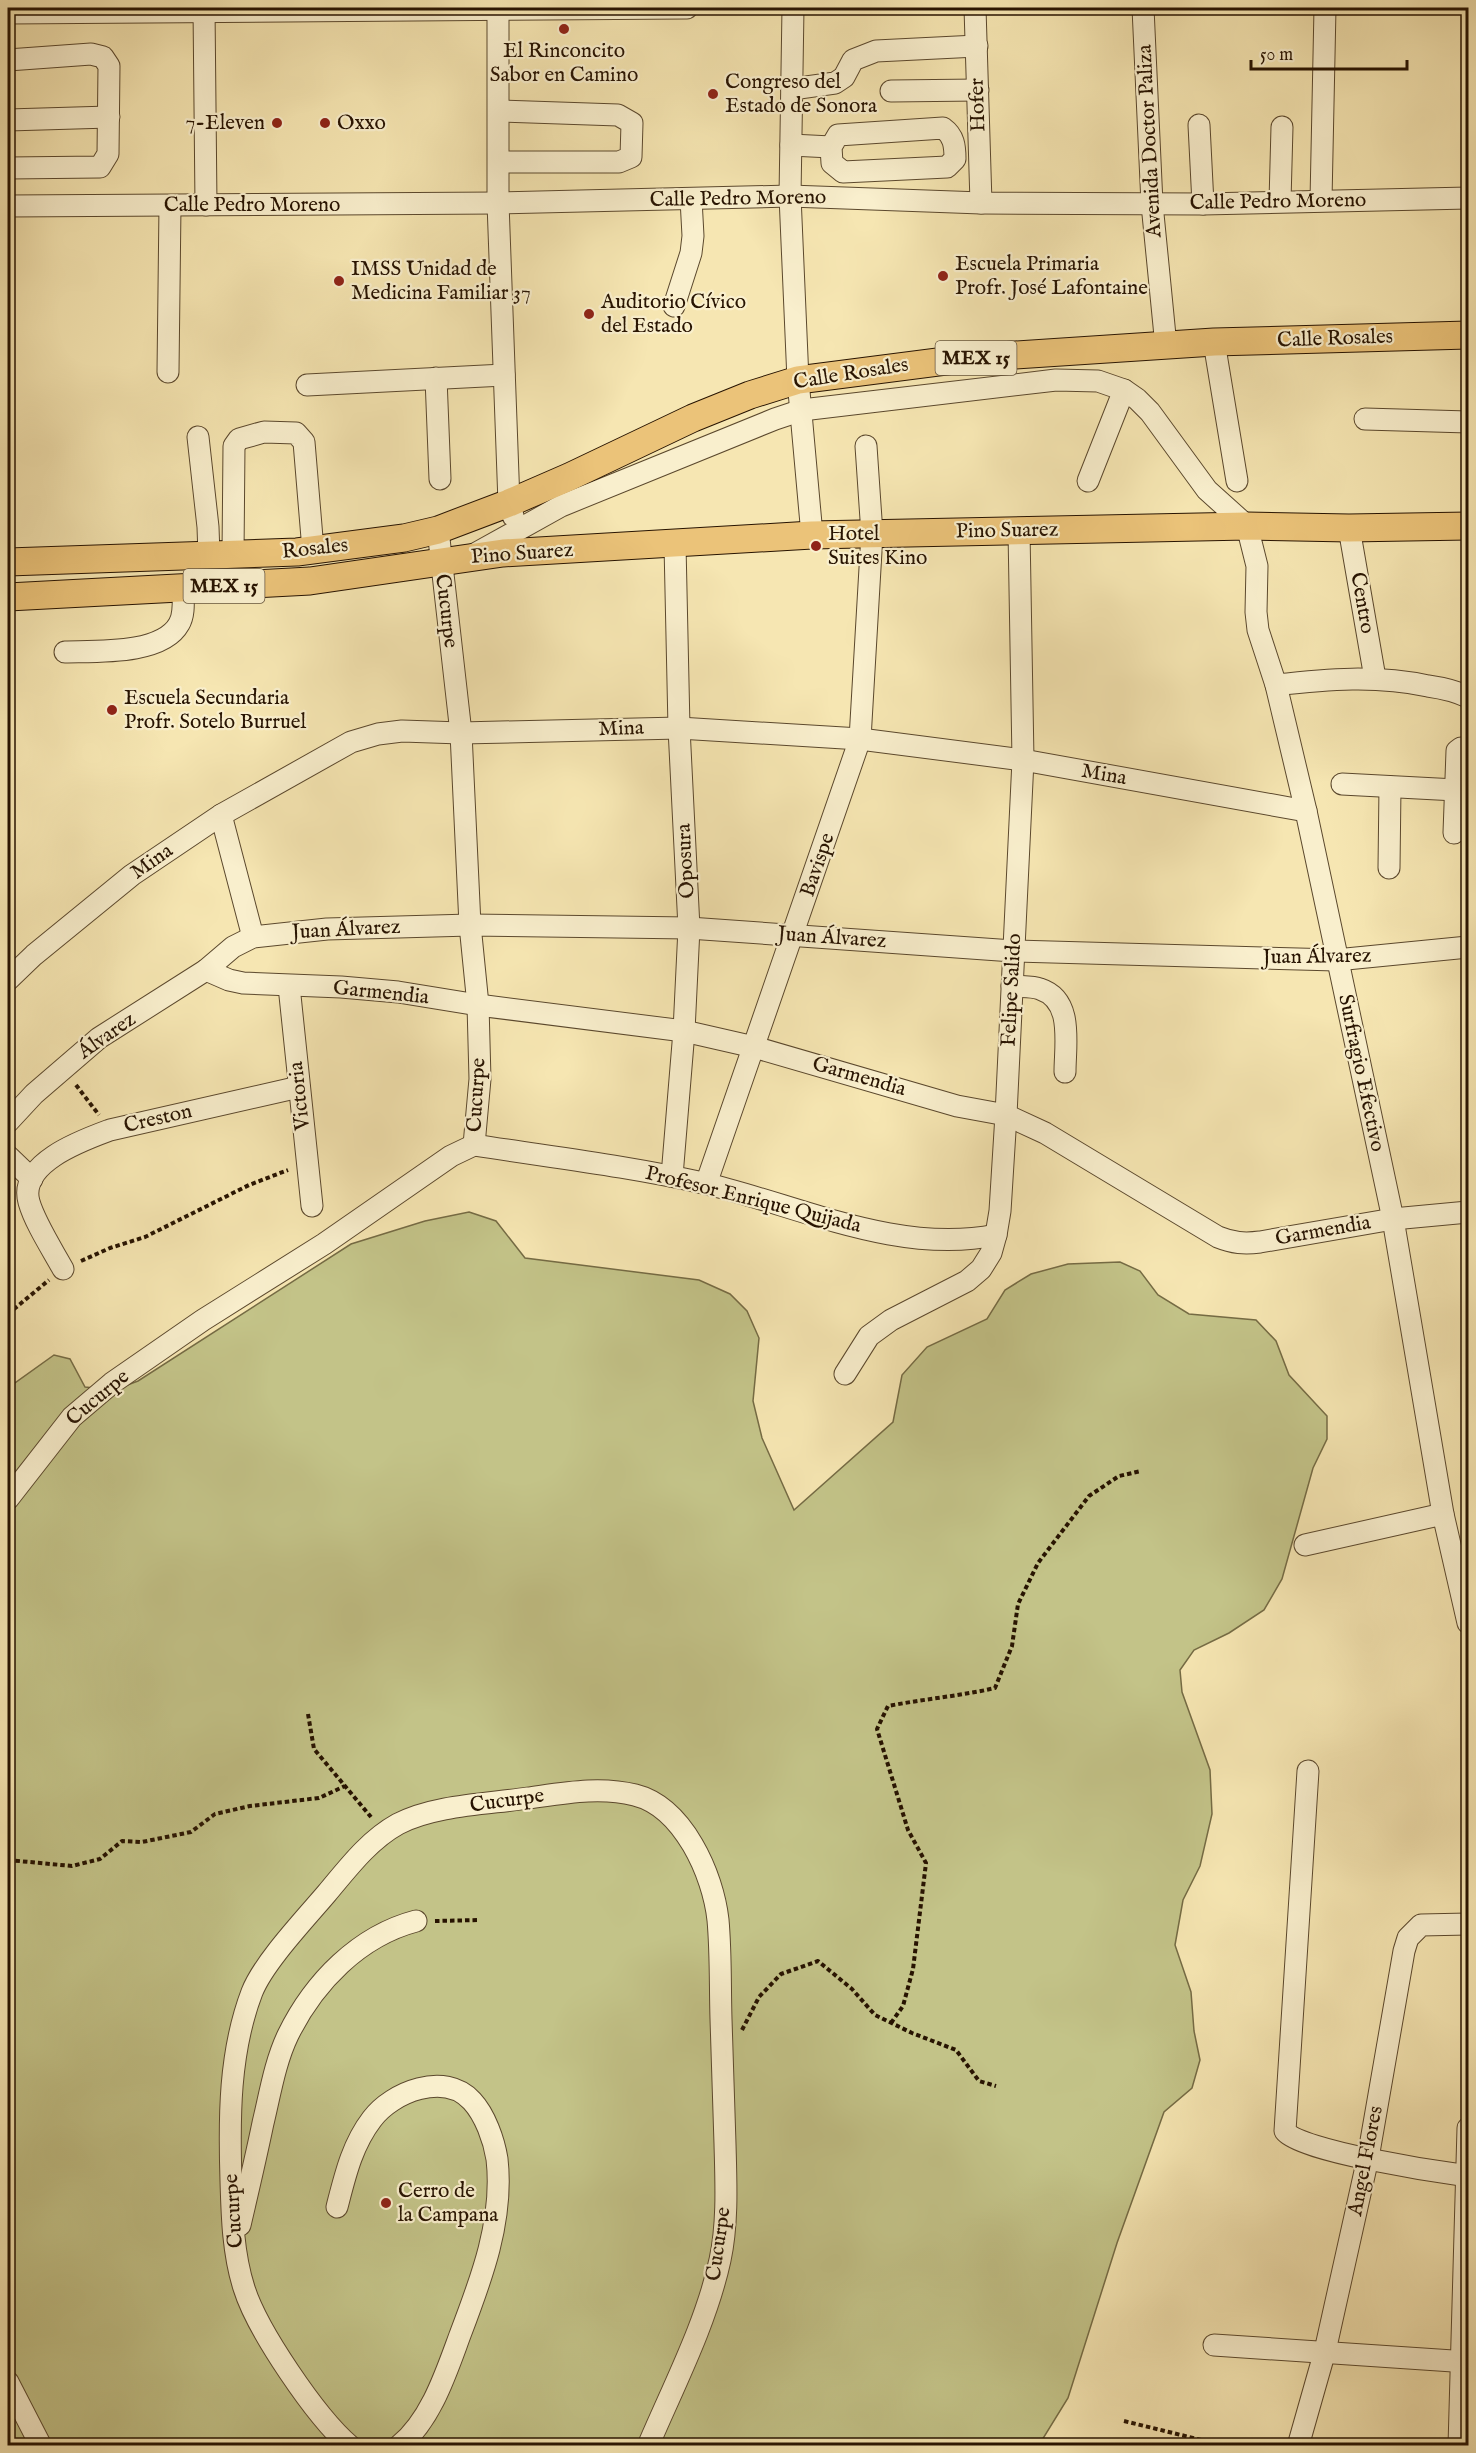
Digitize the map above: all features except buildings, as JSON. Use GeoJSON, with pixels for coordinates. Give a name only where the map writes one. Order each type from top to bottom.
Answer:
{"type":"FeatureCollection","features":[{"type":"Feature","properties":{"kind":"main road","name":"Calle Rosales"},"geometry":{"type":"LineString","coordinates":[[509,502],[569,477],[693,418],[750,395],[798,380],[969,358],[1214,342],[1468,335]]}},
{"type":"Feature","properties":{"kind":"main road","name":"Rosales"},"geometry":{"type":"LineString","coordinates":[[8,562],[313,550],[404,538],[438,530],[509,502]]}},
{"type":"Feature","properties":{"kind":"main road","name":"Pino Suarez"},"geometry":{"type":"LineString","coordinates":[[440,562],[470,557],[523,541],[675,545],[812,535],[1247,526],[1349,528],[1468,526]]}},
{"type":"Feature","properties":{"kind":"main road","name":"Rosales"},"geometry":{"type":"LineString","coordinates":[[8,597],[310,581],[440,562]]}},
{"type":"Feature","properties":{"kind":"street"},"geometry":{"type":"LineString","coordinates":[[498,8],[500,111],[498,203],[509,502],[523,541]]}},
{"type":"Feature","properties":{"kind":"street"},"geometry":{"type":"LineString","coordinates":[[8,13],[287,9],[687,8]]}},
{"type":"Feature","properties":{"kind":"street"},"geometry":{"type":"LineString","coordinates":[[794,8],[790,196],[798,380],[812,535]]}},
{"type":"Feature","properties":{"kind":"street","name":"Hofer"},"geometry":{"type":"LineString","coordinates":[[975,8],[981,203]]}},
{"type":"Feature","properties":{"kind":"street","name":"Avenida Doctor Paliza"},"geometry":{"type":"LineString","coordinates":[[1143,8],[1152,204],[1166,346]]}},
{"type":"Feature","properties":{"kind":"street"},"geometry":{"type":"LineString","coordinates":[[1321,200],[1325,8]]}},
{"type":"Feature","properties":{"kind":"street"},"geometry":{"type":"LineString","coordinates":[[204,10],[206,205]]}},
{"type":"Feature","properties":{"kind":"street"},"geometry":{"type":"LineString","coordinates":[[792,89],[835,84],[844,77],[853,60],[876,51],[976,46]]}},
{"type":"Feature","properties":{"kind":"street"},"geometry":{"type":"LineString","coordinates":[[8,60],[91,54],[103,57],[109,66],[108,154],[100,167],[8,168]]}},
{"type":"Feature","properties":{"kind":"street"},"geometry":{"type":"LineString","coordinates":[[891,91],[978,90]]}},
{"type":"Feature","properties":{"kind":"street"},"geometry":{"type":"LineString","coordinates":[[499,162],[620,162],[631,157],[632,123],[618,116],[500,111]]}},
{"type":"Feature","properties":{"kind":"street"},"geometry":{"type":"LineString","coordinates":[[8,120],[109,117]]}},
{"type":"Feature","properties":{"kind":"street"},"geometry":{"type":"LineString","coordinates":[[1199,125],[1203,204]]}},
{"type":"Feature","properties":{"kind":"street"},"geometry":{"type":"LineString","coordinates":[[1280,201],[1282,127]]}},
{"type":"Feature","properties":{"kind":"street"},"geometry":{"type":"LineString","coordinates":[[943,128],[951,133],[955,146],[955,159],[947,167],[843,172],[832,163],[831,147],[838,135],[850,132],[943,128]]}},
{"type":"Feature","properties":{"kind":"street"},"geometry":{"type":"LineString","coordinates":[[791,145],[831,147]]}},
{"type":"Feature","properties":{"kind":"street","name":"Calle Pedro Moreno"},"geometry":{"type":"LineString","coordinates":[[8,206],[498,203],[790,196],[981,203],[1152,204],[1468,198]]}},
{"type":"Feature","properties":{"kind":"street"},"geometry":{"type":"LineString","coordinates":[[674,306],[691,253],[693,236],[691,199]]}},
{"type":"Feature","properties":{"kind":"street"},"geometry":{"type":"LineString","coordinates":[[168,372],[170,206]]}},
{"type":"Feature","properties":{"kind":"street"},"geometry":{"type":"LineString","coordinates":[[1214,342],[1238,481]]}},
{"type":"Feature","properties":{"kind":"street"},"geometry":{"type":"LineString","coordinates":[[307,385],[504,375]]}},
{"type":"Feature","properties":{"kind":"street"},"geometry":{"type":"LineString","coordinates":[[436,378],[440,479]]}},
{"type":"Feature","properties":{"kind":"street","name":"Calle Rosales"},"geometry":{"type":"LineString","coordinates":[[523,541],[561,506],[802,410],[1056,381],[1098,381],[1124,390],[1150,412],[1207,490],[1247,526]]}},
{"type":"Feature","properties":{"kind":"street"},"geometry":{"type":"LineString","coordinates":[[1089,481],[1124,390]]}},
{"type":"Feature","properties":{"kind":"street"},"geometry":{"type":"LineString","coordinates":[[1365,419],[1468,422]]}},
{"type":"Feature","properties":{"kind":"street"},"geometry":{"type":"LineString","coordinates":[[221,555],[234,446],[239,439],[264,432],[296,433],[304,442],[313,550]]}},
{"type":"Feature","properties":{"kind":"street"},"geometry":{"type":"LineString","coordinates":[[198,437],[208,527],[221,555]]}},
{"type":"Feature","properties":{"kind":"street","name":"Bavispe"},"geometry":{"type":"LineString","coordinates":[[706,1184],[860,739],[872,534],[866,446]]}},
{"type":"Feature","properties":{"kind":"street","name":"Surfragio Efectivo"},"geometry":{"type":"LineString","coordinates":[[1247,526],[1257,566],[1258,630],[1275,685],[1306,811],[1393,1219],[1443,1514],[1468,1623]]}},
{"type":"Feature","properties":{"kind":"street","name":"Centro"},"geometry":{"type":"LineString","coordinates":[[1349,528],[1375,678]]}},
{"type":"Feature","properties":{"kind":"street","name":"Cucurpe"},"geometry":{"type":"LineString","coordinates":[[8,1499],[72,1417],[112,1383],[222,1308],[324,1244],[451,1156],[474,1145],[480,1079],[478,1005],[470,925],[461,734],[438,530]]}},
{"type":"Feature","properties":{"kind":"street","name":"Felipe Salido"},"geometry":{"type":"LineString","coordinates":[[845,1374],[869,1336],[891,1320],[967,1281],[981,1269],[991,1253],[996,1234],[1000,1211],[1006,1115],[1023,760],[1018,531]]}},
{"type":"Feature","properties":{"kind":"street","name":"Oposura"},"geometry":{"type":"LineString","coordinates":[[672,1176],[684,1031],[689,928],[679,728],[675,545]]}},
{"type":"Feature","properties":{"kind":"street"},"geometry":{"type":"LineString","coordinates":[[65,652],[136,648],[161,640],[178,627],[182,617],[183,588]]}},
{"type":"Feature","properties":{"kind":"street"},"geometry":{"type":"LineString","coordinates":[[1275,685],[1345,678],[1375,678],[1430,686],[1468,697]]}},
{"type":"Feature","properties":{"kind":"street","name":"Mina"},"geometry":{"type":"LineString","coordinates":[[8,981],[34,955],[132,875],[221,815],[351,742],[378,734],[427,730],[461,734],[679,728],[860,739],[1023,760],[1306,811]]}},
{"type":"Feature","properties":{"kind":"street"},"geometry":{"type":"LineString","coordinates":[[1454,833],[1456,751],[1461,748],[1468,749]]}},
{"type":"Feature","properties":{"kind":"street"},"geometry":{"type":"LineString","coordinates":[[1342,784],[1456,790]]}},
{"type":"Feature","properties":{"kind":"street"},"geometry":{"type":"LineString","coordinates":[[1389,868],[1390,787]]}},
{"type":"Feature","properties":{"kind":"street"},"geometry":{"type":"LineString","coordinates":[[221,815],[253,937]]}},
{"type":"Feature","properties":{"kind":"street","name":"Juan Álvarez"},"geometry":{"type":"LineString","coordinates":[[212,973],[233,947],[253,937],[327,929],[470,925],[689,928],[1013,951],[1336,960],[1468,947]]}},
{"type":"Feature","properties":{"kind":"street","name":"Garmendia"},"geometry":{"type":"LineString","coordinates":[[212,973],[243,983],[365,988],[684,1031],[754,1047],[957,1106],[1006,1115],[1045,1133],[1218,1238],[1230,1242],[1243,1244],[1260,1242],[1393,1219],[1468,1212]]}},
{"type":"Feature","properties":{"kind":"street","name":"Álvarez"},"geometry":{"type":"LineString","coordinates":[[8,1122],[63,1068],[117,1025],[212,973]]}},
{"type":"Feature","properties":{"kind":"street","name":"Victoria"},"geometry":{"type":"LineString","coordinates":[[289,986],[312,1206]]}},
{"type":"Feature","properties":{"kind":"street"},"geometry":{"type":"LineString","coordinates":[[1012,986],[1041,989],[1058,1000],[1064,1012],[1065,1072]]}},
{"type":"Feature","properties":{"kind":"street","name":"Creston"},"geometry":{"type":"LineString","coordinates":[[32,1179],[42,1165],[57,1154],[87,1138],[110,1130],[299,1087]]}},
{"type":"Feature","properties":{"kind":"street","name":"Profesor Enrique Quijada"},"geometry":{"type":"LineString","coordinates":[[474,1145],[672,1176],[894,1234],[950,1240],[971,1240],[996,1234]]}},
{"type":"Feature","properties":{"kind":"street"},"geometry":{"type":"LineString","coordinates":[[8,1156],[32,1179],[28,1188],[29,1202],[63,1269]]}},
{"type":"Feature","properties":{"kind":"street"},"geometry":{"type":"LineString","coordinates":[[1305,1545],[1443,1514]]}},
{"type":"Feature","properties":{"kind":"street"},"geometry":{"type":"LineString","coordinates":[[1308,1771],[1285,2131],[1289,2137],[1297,2140],[1368,2158],[1468,2176]]}},
{"type":"Feature","properties":{"kind":"street","name":"Cucurpe"},"geometry":{"type":"LineString","coordinates":[[350,2445],[338,2435],[320,2413],[278,2353],[254,2313],[243,2286],[235,2246],[230,2114],[236,2054],[243,2020],[254,1988],[300,1925],[372,1842],[399,1823],[434,1812],[581,1791],[614,1790],[640,1796],[664,1808],[681,1826],[698,1855],[717,1915],[726,2174],[721,2256],[697,2332],[648,2445]]}},
{"type":"Feature","properties":{"kind":"street"},"geometry":{"type":"LineString","coordinates":[[235,2246],[277,2066],[287,2036],[306,2004],[348,1957],[371,1939],[393,1927],[416,1921]]}},
{"type":"Feature","properties":{"kind":"street","name":"Angel Flores"},"geometry":{"type":"LineString","coordinates":[[1298,2445],[1324,2351],[1368,2158],[1408,1938],[1421,1925],[1468,1924]]}},
{"type":"Feature","properties":{"kind":"street"},"geometry":{"type":"LineString","coordinates":[[337,2207],[349,2163],[361,2136],[373,2117],[388,2103],[406,2092],[423,2087],[454,2090],[471,2099],[486,2123],[497,2157],[498,2191],[494,2227],[473,2300],[436,2392],[416,2427],[399,2445]]}},
{"type":"Feature","properties":{"kind":"street"},"geometry":{"type":"LineString","coordinates":[[1460,2445],[1466,2362],[1468,2128]]}},
{"type":"Feature","properties":{"kind":"street"},"geometry":{"type":"LineString","coordinates":[[1214,2345],[1466,2362]]}},
{"type":"Feature","properties":{"kind":"street"},"geometry":{"type":"LineString","coordinates":[[8,2382],[41,2445]]}},
{"type":"Feature","properties":{"kind":"path"},"geometry":{"type":"LineString","coordinates":[[63,1068],[110,1130]]}},
{"type":"Feature","properties":{"kind":"path"},"geometry":{"type":"LineString","coordinates":[[8,1314],[63,1269],[110,1248],[145,1237],[249,1185],[309,1163]]}},
{"type":"Feature","properties":{"kind":"path"},"geometry":{"type":"LineString","coordinates":[[891,2023],[903,2006],[913,1968],[926,1863],[908,1830],[877,1729],[888,1706],[930,1698],[961,1696],[995,1688],[1012,1646],[1018,1604],[1038,1563],[1089,1496],[1119,1476],[1141,1471]]}},
{"type":"Feature","properties":{"kind":"path"},"geometry":{"type":"LineString","coordinates":[[308,1714],[314,1749],[385,1833]]}},
{"type":"Feature","properties":{"kind":"path"},"geometry":{"type":"LineString","coordinates":[[8,1860],[72,1866],[100,1859],[122,1841],[142,1842],[191,1832],[214,1814],[250,1806],[319,1798],[345,1786]]}},
{"type":"Feature","properties":{"kind":"path"},"geometry":{"type":"LineString","coordinates":[[416,1921],[479,1920]]}},
{"type":"Feature","properties":{"kind":"path"},"geometry":{"type":"LineString","coordinates":[[722,2058],[746,2024],[759,1997],[781,1974],[818,1961],[852,1989],[875,2015],[956,2050],[979,2081],[996,2086]]}},
{"type":"Feature","properties":{"kind":"path"},"geometry":{"type":"LineString","coordinates":[[1124,2421],[1226,2445]]}},
{"type":"Feature","properties":{"kind":"green space","name":"Cerro de la Campana"},"geometry":{"type":"Polygon","coordinates":[[[469,1212],[496,1221],[525,1258],[699,1280],[730,1294],[747,1311],[759,1338],[753,1401],[762,1438],[794,1510],[893,1422],[902,1375],[927,1347],[987,1319],[1005,1290],[1031,1274],[1068,1264],[1120,1262],[1140,1271],[1158,1295],[1189,1314],[1256,1320],[1276,1341],[1289,1375],[1327,1416],[1327,1439],[1313,1468],[1282,1579],[1264,1610],[1229,1633],[1194,1650],[1180,1670],[1182,1692],[1210,1770],[1212,1814],[1200,1866],[1183,1900],[1175,1945],[1191,1992],[1194,2031],[1200,2060],[1192,2088],[1164,2112],[1117,2243],[1068,2398],[1039,2445],[8,2446],[8,1388],[54,1355],[70,1359],[85,1387],[114,1390],[138,1381],[351,1244],[425,1221],[469,1212]]]}},
{"type":"Feature","properties":{"kind":"place","name":"El Rinconcito Sabor en Camino"},"geometry":{"type":"Point","coordinates":[564,29]}},
{"type":"Feature","properties":{"kind":"place","name":"Congreso del Estado de Sonora"},"geometry":{"type":"Point","coordinates":[713,94]}},
{"type":"Feature","properties":{"kind":"place","name":"7-Eleven"},"geometry":{"type":"Point","coordinates":[277,123]}},
{"type":"Feature","properties":{"kind":"place","name":"Oxxo"},"geometry":{"type":"Point","coordinates":[325,123]}},
{"type":"Feature","properties":{"kind":"place","name":"Escuela Primaria Profr. José Lafontaine"},"geometry":{"type":"Point","coordinates":[943,276]}},
{"type":"Feature","properties":{"kind":"place","name":"IMSS Unidad de Medicina Familiar 37"},"geometry":{"type":"Point","coordinates":[339,281]}},
{"type":"Feature","properties":{"kind":"place","name":"Auditorio Cívico del Estado"},"geometry":{"type":"Point","coordinates":[589,314]}},
{"type":"Feature","properties":{"kind":"place","name":"Hotel Suites Kino"},"geometry":{"type":"Point","coordinates":[816,546]}},
{"type":"Feature","properties":{"kind":"place","name":"Escuela Secundaria Profr. Sotelo Burruel"},"geometry":{"type":"Point","coordinates":[112,710]}},
{"type":"Feature","properties":{"kind":"place","name":"Cerro de la Campana"},"geometry":{"type":"Point","coordinates":[386,2203]}}]}
